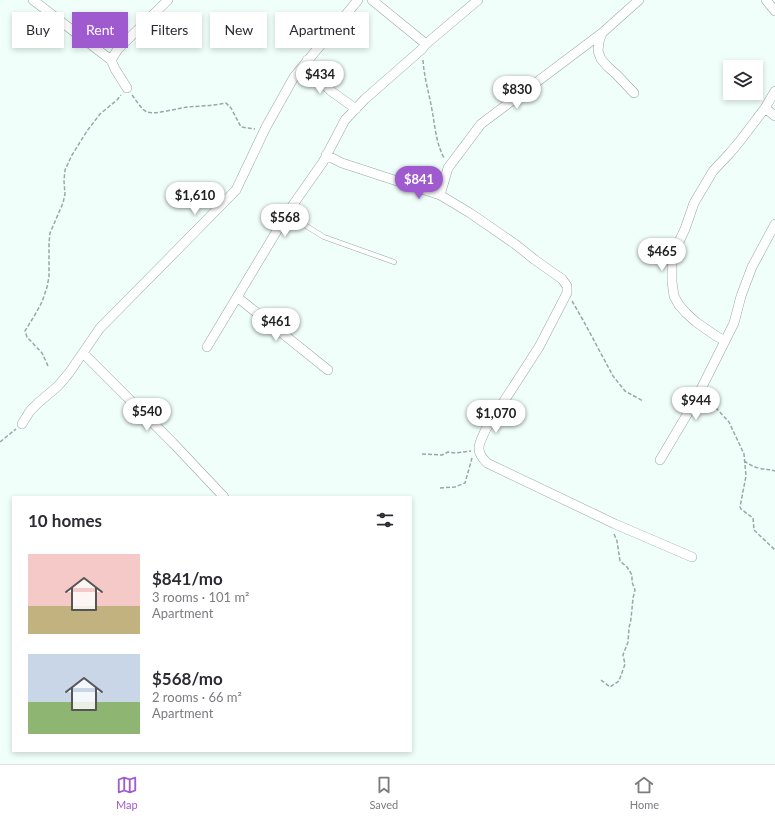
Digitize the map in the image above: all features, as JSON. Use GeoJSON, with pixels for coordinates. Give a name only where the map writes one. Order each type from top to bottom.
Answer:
{"type":"FeatureCollection","features":[{"type":"Feature","properties":{"kind":"street"},"geometry":{"type":"LineString","coordinates":[[33,0],[111,60],[127,88]]}},
{"type":"Feature","properties":{"kind":"street"},"geometry":{"type":"LineString","coordinates":[[111,60],[118,49],[168,0]]}},
{"type":"Feature","properties":{"kind":"street"},"geometry":{"type":"LineString","coordinates":[[22,424],[30,411],[58,386],[100,328],[236,190],[266,127],[294,77],[358,0]]}},
{"type":"Feature","properties":{"kind":"street"},"geometry":{"type":"LineString","coordinates":[[372,0],[424,46]]}},
{"type":"Feature","properties":{"kind":"street"},"geometry":{"type":"LineString","coordinates":[[207,347],[287,214],[323,162],[345,120],[365,99],[478,0]]}},
{"type":"Feature","properties":{"kind":"street"},"geometry":{"type":"LineString","coordinates":[[624,0],[631,7]]}},
{"type":"Feature","properties":{"kind":"street"},"geometry":{"type":"LineString","coordinates":[[440,196],[448,168],[481,124],[602,34],[640,0]]}},
{"type":"Feature","properties":{"kind":"street"},"geometry":{"type":"LineString","coordinates":[[766,0],[775,11]]}},
{"type":"Feature","properties":{"kind":"street"},"geometry":{"type":"LineString","coordinates":[[602,34],[598,51],[602,59],[634,93]]}},
{"type":"Feature","properties":{"kind":"street"},"geometry":{"type":"LineString","coordinates":[[308,60],[316,76],[331,91],[356,109]]}},
{"type":"Feature","properties":{"kind":"street"},"geometry":{"type":"LineString","coordinates":[[725,341],[696,322],[686,313],[674,296],[672,282],[672,260],[694,203],[713,171],[729,154],[765,108],[775,91]]}},
{"type":"Feature","properties":{"kind":"street"},"geometry":{"type":"LineString","coordinates":[[765,108],[775,116]]}},
{"type":"Feature","properties":{"kind":"street"},"geometry":{"type":"LineString","coordinates":[[326,155],[342,163],[440,196],[470,213],[562,279],[567,286],[567,293],[539,347],[486,429],[478,449],[480,456],[486,463],[615,524],[692,557]]}},
{"type":"Feature","properties":{"kind":"street"},"geometry":{"type":"LineString","coordinates":[[660,460],[695,401],[734,323],[741,296],[752,267],[775,224]]}},
{"type":"Feature","properties":{"kind":"street"},"geometry":{"type":"LineString","coordinates":[[237,297],[328,370]]}},
{"type":"Feature","properties":{"kind":"street"},"geometry":{"type":"LineString","coordinates":[[83,353],[223,496]]}},
{"type":"Feature","properties":{"kind":"lane"},"geometry":{"type":"LineString","coordinates":[[287,214],[324,237],[394,262]]}},
{"type":"Feature","properties":{"kind":"path"},"geometry":{"type":"LineString","coordinates":[[424,46],[424,72],[432,109],[434,128],[441,152],[448,168]]}},
{"type":"Feature","properties":{"kind":"path"},"geometry":{"type":"LineString","coordinates":[[48,366],[42,352],[26,337],[25,330],[39,307],[47,287],[49,277],[50,233],[63,203],[65,170],[72,155],[87,131],[100,114],[117,100],[127,88],[147,112],[154,113],[187,107],[226,103],[231,108],[241,127],[257,130],[266,127]]}},
{"type":"Feature","properties":{"kind":"path"},"geometry":{"type":"LineString","coordinates":[[567,293],[612,376],[625,391],[643,401]]}},
{"type":"Feature","properties":{"kind":"path"},"geometry":{"type":"LineString","coordinates":[[695,401],[717,409],[729,422],[744,454],[746,476],[740,507],[752,518],[754,530],[775,550]]}},
{"type":"Feature","properties":{"kind":"path"},"geometry":{"type":"LineString","coordinates":[[0,442],[22,424]]}},
{"type":"Feature","properties":{"kind":"path"},"geometry":{"type":"LineString","coordinates":[[422,454],[442,455],[448,452],[464,453],[478,449]]}},
{"type":"Feature","properties":{"kind":"path"},"geometry":{"type":"LineString","coordinates":[[440,488],[455,487],[464,483],[472,456],[478,449]]}},
{"type":"Feature","properties":{"kind":"path"},"geometry":{"type":"LineString","coordinates":[[744,461],[761,469],[775,471]]}},
{"type":"Feature","properties":{"kind":"path"},"geometry":{"type":"LineString","coordinates":[[601,680],[610,687],[619,681],[623,672],[625,664],[623,655],[628,642],[635,590],[632,582],[632,575],[620,561],[617,541],[613,530],[615,524]]}}]}
